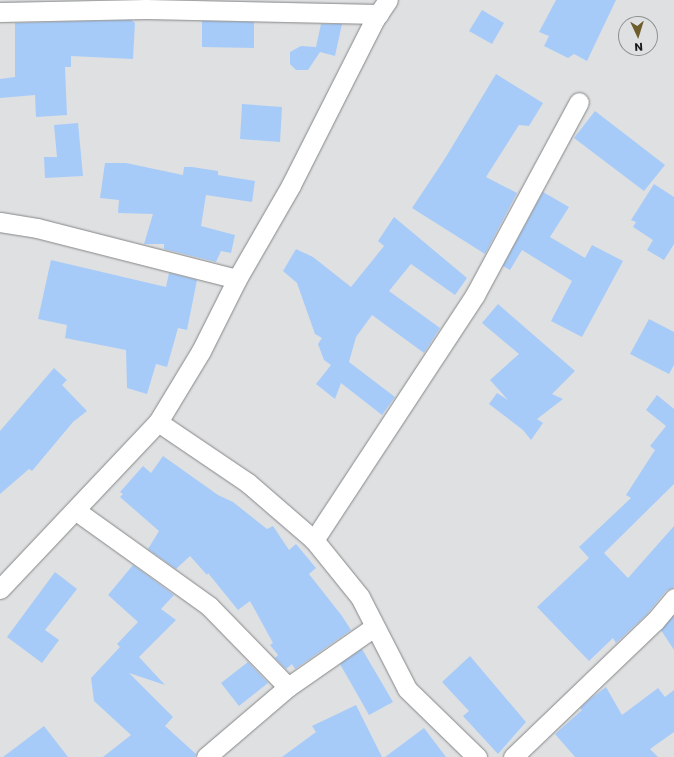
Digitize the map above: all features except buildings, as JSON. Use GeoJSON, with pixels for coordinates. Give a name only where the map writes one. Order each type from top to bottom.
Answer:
{"type":"FeatureCollection","features":[{"type":"Feature","properties":{"kind":"street"},"geometry":{"type":"LineString","coordinates":[[0,12],[146,8],[383,7],[291,185],[237,279],[200,351],[158,422],[0,589]]}},
{"type":"Feature","properties":{"kind":"street"},"geometry":{"type":"LineString","coordinates":[[314,540],[476,295],[579,102]]}},
{"type":"Feature","properties":{"kind":"street"},"geometry":{"type":"LineString","coordinates":[[0,222],[37,228],[237,279]]}},
{"type":"Feature","properties":{"kind":"street"},"geometry":{"type":"LineString","coordinates":[[158,422],[248,483],[314,540],[360,597],[407,689],[477,757]]}},
{"type":"Feature","properties":{"kind":"street"},"geometry":{"type":"LineString","coordinates":[[75,510],[210,606],[288,687]]}},
{"type":"Feature","properties":{"kind":"street"},"geometry":{"type":"LineString","coordinates":[[514,757],[655,621],[674,598]]}},
{"type":"Feature","properties":{"kind":"street"},"geometry":{"type":"LineString","coordinates":[[206,757],[288,687],[374,627]]}}]}
